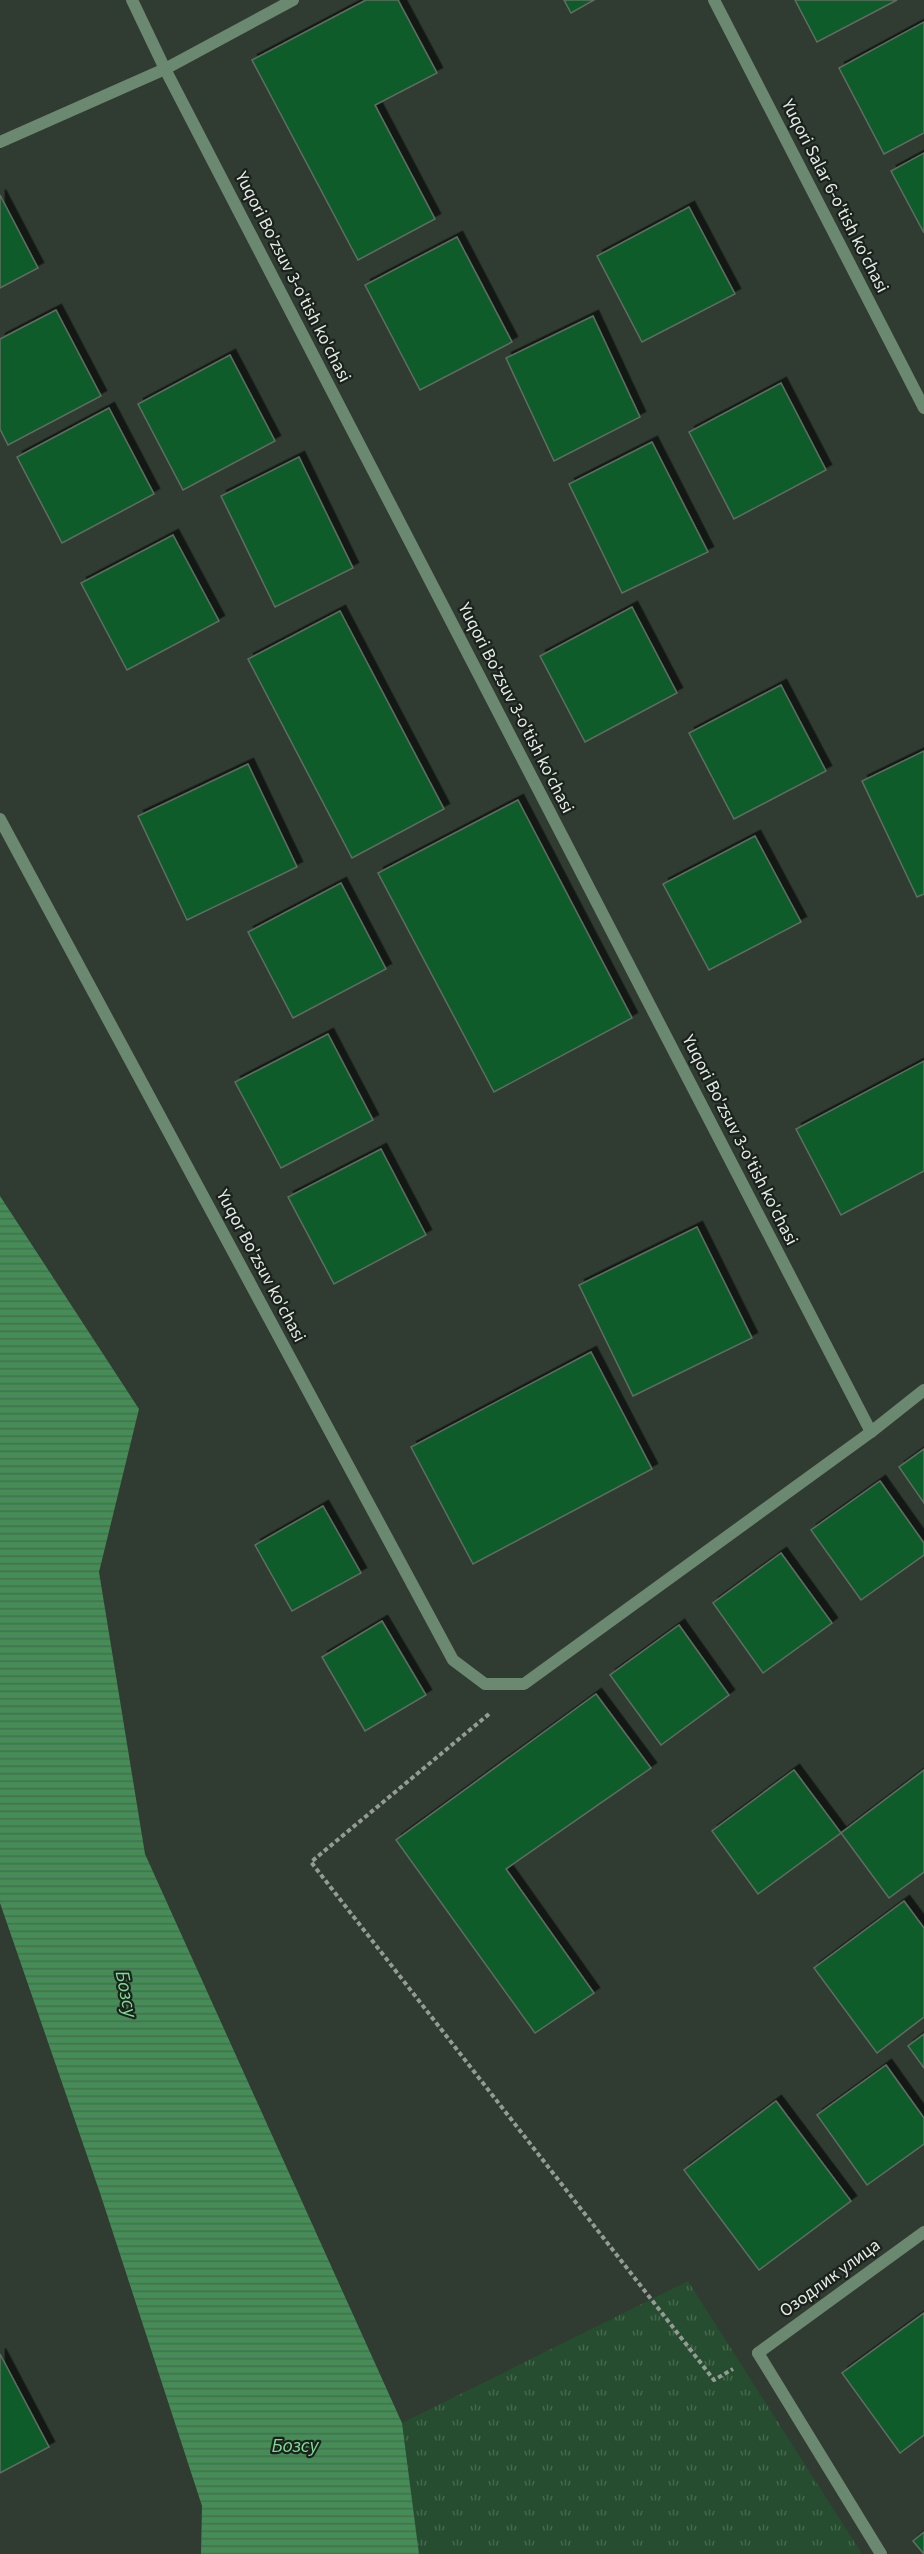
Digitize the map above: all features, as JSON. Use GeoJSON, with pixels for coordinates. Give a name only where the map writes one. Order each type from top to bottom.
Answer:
{"type":"FeatureCollection","features":[{"type":"Feature","properties":{"kind":"street","name":"Yuqori Bo'zsuv 3-o'tish ko'chasi"},"geometry":{"type":"LineString","coordinates":[[132,0],[165,69],[871,1432]]}},
{"type":"Feature","properties":{"kind":"street"},"geometry":{"type":"LineString","coordinates":[[0,142],[165,69],[293,0]]}},
{"type":"Feature","properties":{"kind":"street","name":"Yuqori Salar 6-o'tish ko'chasi"},"geometry":{"type":"LineString","coordinates":[[714,0],[924,408]]}},
{"type":"Feature","properties":{"kind":"street","name":"Yuqor Bo'zsuv ko'chasi"},"geometry":{"type":"LineString","coordinates":[[0,819],[453,1660],[484,1684],[524,1684]]}},
{"type":"Feature","properties":{"kind":"street"},"geometry":{"type":"LineString","coordinates":[[524,1684],[871,1432],[924,1390]]}},
{"type":"Feature","properties":{"kind":"street","name":"Озодлик улица"},"geometry":{"type":"LineString","coordinates":[[758,2353],[924,2232]]}},
{"type":"Feature","properties":{"kind":"street"},"geometry":{"type":"LineString","coordinates":[[758,2353],[881,2554]]}},
{"type":"Feature","properties":{"kind":"path"},"geometry":{"type":"LineString","coordinates":[[524,1684],[311,1862],[714,2380],[758,2353]]}},
{"type":"Feature","properties":{"kind":"green space"},"geometry":{"type":"Polygon","coordinates":[[[688,2281],[862,2554],[419,2554],[402,2423],[688,2281]]]}},
{"type":"Feature","properties":{"kind":"water","name":"Бозсу"},"geometry":{"type":"Polygon","coordinates":[[[0,1196],[139,1409],[99,1572],[145,1854],[402,2423],[419,2554],[201,2554],[202,2506],[100,2193],[0,1903],[0,1196]]]}},
{"type":"Feature","properties":{"kind":"building"},"geometry":{"type":"Polygon","coordinates":[[[366,0],[398,0],[437,73],[375,105],[435,219],[358,260],[252,60],[366,0]]]}},
{"type":"Feature","properties":{"kind":"building"},"geometry":{"type":"Polygon","coordinates":[[[564,0],[594,0],[571,13],[564,0]]]}},
{"type":"Feature","properties":{"kind":"building"},"geometry":{"type":"Polygon","coordinates":[[[795,0],[897,0],[817,42],[795,0]]]}},
{"type":"Feature","properties":{"kind":"building"},"geometry":{"type":"Polygon","coordinates":[[[924,22],[924,133],[884,154],[839,68],[924,22]]]}},
{"type":"Feature","properties":{"kind":"building"},"geometry":{"type":"Polygon","coordinates":[[[924,153],[924,233],[891,171],[924,153]]]}},
{"type":"Feature","properties":{"kind":"building"},"geometry":{"type":"Polygon","coordinates":[[[0,195],[38,268],[0,288],[0,195]]]}},
{"type":"Feature","properties":{"kind":"building"},"geometry":{"type":"Polygon","coordinates":[[[689,207],[735,294],[642,342],[597,256],[689,207]]]}},
{"type":"Feature","properties":{"kind":"building"},"geometry":{"type":"Polygon","coordinates":[[[457,237],[512,342],[420,390],[365,285],[457,237]]]}},
{"type":"Feature","properties":{"kind":"building"},"geometry":{"type":"Polygon","coordinates":[[[56,310],[101,396],[8,445],[0,429],[0,339],[56,310]]]}},
{"type":"Feature","properties":{"kind":"building"},"geometry":{"type":"Polygon","coordinates":[[[593,316],[640,417],[554,461],[506,358],[593,316]]]}},
{"type":"Feature","properties":{"kind":"building"},"geometry":{"type":"Polygon","coordinates":[[[230,355],[275,441],[183,490],[138,404],[230,355]]]}},
{"type":"Feature","properties":{"kind":"building"},"geometry":{"type":"Polygon","coordinates":[[[781,383],[826,470],[734,519],[689,432],[781,383]]]}},
{"type":"Feature","properties":{"kind":"building"},"geometry":{"type":"Polygon","coordinates":[[[109,408],[154,494],[62,543],[17,457],[109,408]]]}},
{"type":"Feature","properties":{"kind":"building"},"geometry":{"type":"Polygon","coordinates":[[[652,442],[708,552],[622,593],[569,484],[652,442]]]}},
{"type":"Feature","properties":{"kind":"building"},"geometry":{"type":"Polygon","coordinates":[[[299,457],[353,568],[275,607],[221,496],[299,457]]]}},
{"type":"Feature","properties":{"kind":"building"},"geometry":{"type":"Polygon","coordinates":[[[173,535],[219,621],[127,670],[81,583],[173,535]]]}},
{"type":"Feature","properties":{"kind":"building"},"geometry":{"type":"Polygon","coordinates":[[[632,607],[677,693],[585,742],[540,656],[632,607]]]}},
{"type":"Feature","properties":{"kind":"building"},"geometry":{"type":"Polygon","coordinates":[[[340,611],[444,809],[352,858],[248,659],[340,611]]]}},
{"type":"Feature","properties":{"kind":"building"},"geometry":{"type":"Polygon","coordinates":[[[781,685],[826,771],[734,819],[689,733],[781,685]]]}},
{"type":"Feature","properties":{"kind":"building"},"geometry":{"type":"Polygon","coordinates":[[[924,751],[924,894],[917,897],[862,781],[924,751]]]}},
{"type":"Feature","properties":{"kind":"building"},"geometry":{"type":"Polygon","coordinates":[[[248,764],[297,867],[187,920],[138,816],[248,764]]]}},
{"type":"Feature","properties":{"kind":"building"},"geometry":{"type":"Polygon","coordinates":[[[518,800],[632,1018],[494,1092],[378,873],[518,800]]]}},
{"type":"Feature","properties":{"kind":"building"},"geometry":{"type":"Polygon","coordinates":[[[755,836],[801,922],[709,970],[663,884],[755,836]]]}},
{"type":"Feature","properties":{"kind":"building"},"geometry":{"type":"Polygon","coordinates":[[[341,883],[386,969],[293,1018],[248,932],[341,883]]]}},
{"type":"Feature","properties":{"kind":"building"},"geometry":{"type":"Polygon","coordinates":[[[328,1034],[373,1120],[281,1168],[235,1082],[328,1034]]]}},
{"type":"Feature","properties":{"kind":"building"},"geometry":{"type":"Polygon","coordinates":[[[924,1061],[924,1171],[841,1215],[796,1129],[924,1061]]]}},
{"type":"Feature","properties":{"kind":"building"},"geometry":{"type":"Polygon","coordinates":[[[381,1149],[426,1235],[334,1284],[288,1197],[381,1149]]]}},
{"type":"Feature","properties":{"kind":"building"},"geometry":{"type":"Polygon","coordinates":[[[697,1227],[752,1338],[633,1396],[579,1285],[697,1227]]]}},
{"type":"Feature","properties":{"kind":"building"},"geometry":{"type":"Polygon","coordinates":[[[591,1352],[652,1469],[473,1564],[411,1447],[591,1352]]]}},
{"type":"Feature","properties":{"kind":"building"},"geometry":{"type":"Polygon","coordinates":[[[924,1449],[924,1503],[899,1467],[924,1449]]]}},
{"type":"Feature","properties":{"kind":"building"},"geometry":{"type":"Polygon","coordinates":[[[880,1481],[924,1543],[924,1555],[861,1600],[811,1530],[880,1481]]]}},
{"type":"Feature","properties":{"kind":"building"},"geometry":{"type":"Polygon","coordinates":[[[323,1506],[361,1573],[292,1611],[255,1545],[323,1506]]]}},
{"type":"Feature","properties":{"kind":"building"},"geometry":{"type":"Polygon","coordinates":[[[781,1553],[832,1623],[763,1673],[713,1603],[781,1553]]]}},
{"type":"Feature","properties":{"kind":"building"},"geometry":{"type":"Polygon","coordinates":[[[382,1621],[426,1695],[365,1731],[322,1657],[382,1621]]]}},
{"type":"Feature","properties":{"kind":"building"},"geometry":{"type":"Polygon","coordinates":[[[679,1625],[729,1695],[661,1745],[610,1675],[679,1625]]]}},
{"type":"Feature","properties":{"kind":"building"},"geometry":{"type":"Polygon","coordinates":[[[596,1694],[651,1768],[506,1869],[594,1993],[535,2033],[396,1840],[596,1694]]]}},
{"type":"Feature","properties":{"kind":"building"},"geometry":{"type":"Polygon","coordinates":[[[794,1770],[841,1833],[758,1894],[712,1831],[794,1770]]]}},
{"type":"Feature","properties":{"kind":"building"},"geometry":{"type":"Polygon","coordinates":[[[924,1770],[924,1872],[889,1898],[841,1833],[924,1770]]]}},
{"type":"Feature","properties":{"kind":"building"},"geometry":{"type":"Polygon","coordinates":[[[904,1901],[924,1928],[924,2017],[877,2053],[814,1968],[904,1901]]]}},
{"type":"Feature","properties":{"kind":"building"},"geometry":{"type":"Polygon","coordinates":[[[924,2034],[924,2068],[908,2046],[924,2034]]]}},
{"type":"Feature","properties":{"kind":"building"},"geometry":{"type":"Polygon","coordinates":[[[886,2065],[924,2118],[924,2144],[867,2185],[817,2115],[886,2065]]]}},
{"type":"Feature","properties":{"kind":"building"},"geometry":{"type":"Polygon","coordinates":[[[776,2101],[851,2201],[759,2270],[684,2170],[776,2101]]]}},
{"type":"Feature","properties":{"kind":"building"},"geometry":{"type":"Polygon","coordinates":[[[924,2313],[924,2435],[900,2453],[842,2373],[924,2313]]]}},
{"type":"Feature","properties":{"kind":"building"},"geometry":{"type":"Polygon","coordinates":[[[0,2354],[49,2447],[0,2473],[0,2354]]]}},
{"type":"Feature","properties":{"kind":"building"},"geometry":{"type":"Polygon","coordinates":[[[924,2532],[924,2554],[913,2541],[924,2532]]]}}]}
